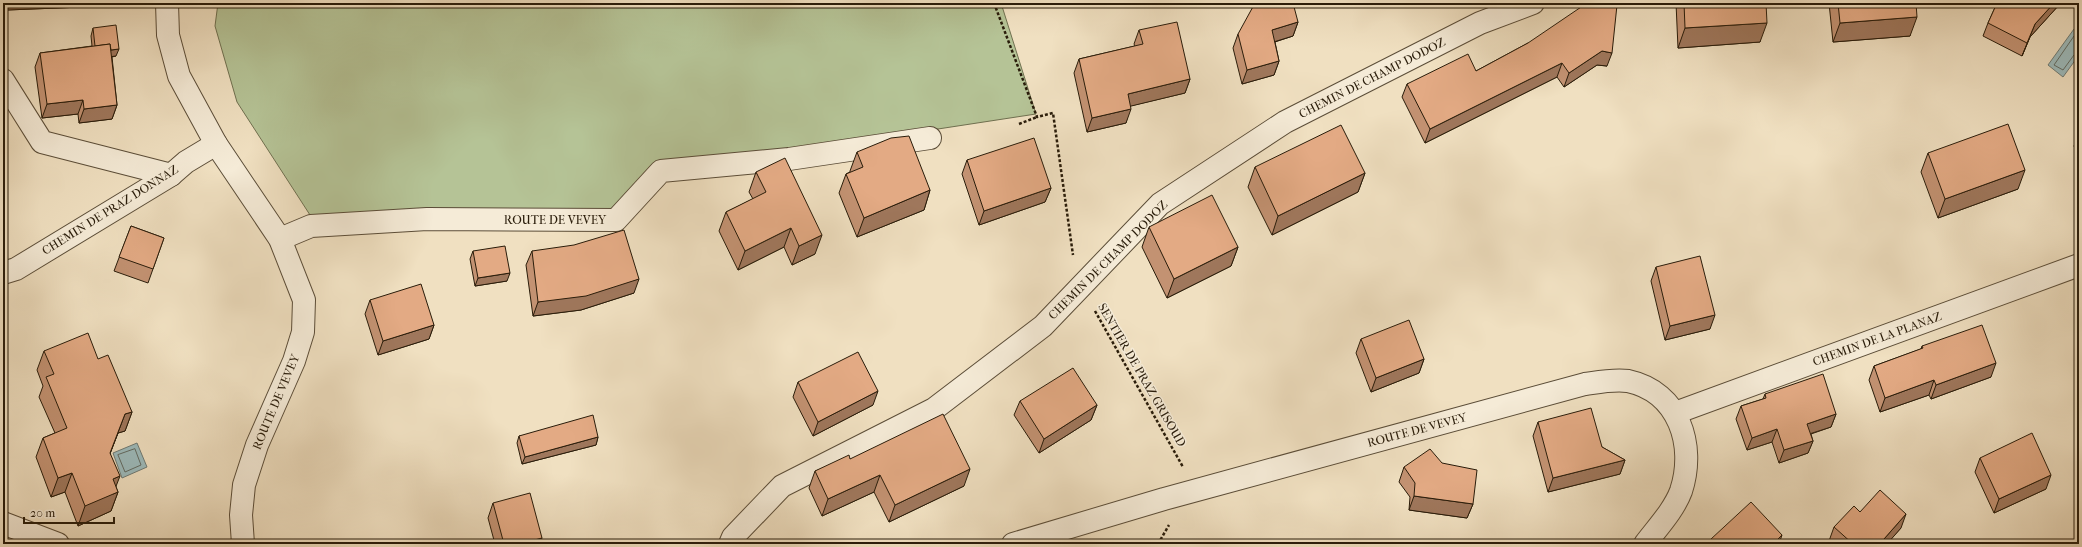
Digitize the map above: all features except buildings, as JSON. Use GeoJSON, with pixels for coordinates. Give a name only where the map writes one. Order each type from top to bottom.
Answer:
{"type":"FeatureCollection","features":[{"type":"Feature","properties":{"kind":"street","name":"ROUTE DE VEVEY"},"geometry":{"type":"LineString","coordinates":[[167,3],[168,35],[179,76],[216,144],[280,239],[304,300],[303,332],[294,361],[257,445],[244,485],[241,515],[243,544]]}},
{"type":"Feature","properties":{"kind":"street","name":"CHEMIN DE CHAMP DODOZ"},"geometry":{"type":"LineString","coordinates":[[730,544],[733,537],[782,486],[934,409],[1043,326],[1160,204],[1285,122],[1480,23],[1533,3]]}},
{"type":"Feature","properties":{"kind":"street"},"geometry":{"type":"LineString","coordinates":[[3,80],[42,142],[171,175]]}},
{"type":"Feature","properties":{"kind":"street","name":"ROUTE DE VEVEY"},"geometry":{"type":"LineString","coordinates":[[280,239],[311,226],[427,219],[616,220],[661,171],[789,159],[930,138]]}},
{"type":"Feature","properties":{"kind":"street","name":"CHEMIN DE PRAZ DONNAZ"},"geometry":{"type":"LineString","coordinates":[[3,272],[16,269],[171,175],[186,162],[216,144]]}},
{"type":"Feature","properties":{"kind":"street","name":"CHEMIN DE LA PLANAZ"},"geometry":{"type":"LineString","coordinates":[[1675,413],[2079,265]]}},
{"type":"Feature","properties":{"kind":"street","name":"ROUTE DE VEVEY"},"geometry":{"type":"LineString","coordinates":[[1013,544],[1164,499],[1585,384],[1607,381],[1627,381],[1644,387],[1661,398],[1675,413],[1686,439],[1686,468],[1680,492],[1670,511],[1645,544]]}},
{"type":"Feature","properties":{"kind":"street"},"geometry":{"type":"LineString","coordinates":[[3,523],[58,544]]}},
{"type":"Feature","properties":{"kind":"path"},"geometry":{"type":"LineString","coordinates":[[994,3],[1038,118]]}},
{"type":"Feature","properties":{"kind":"path"},"geometry":{"type":"LineString","coordinates":[[1019,124],[1053,113],[1074,260]]}},
{"type":"Feature","properties":{"kind":"path","name":"SENTIER DE PRAZ GRISOUD"},"geometry":{"type":"LineString","coordinates":[[1081,287],[1186,472]]}},
{"type":"Feature","properties":{"kind":"path"},"geometry":{"type":"LineString","coordinates":[[1158,544],[1172,521]]}},
{"type":"Feature","properties":{"kind":"green space"},"geometry":{"type":"Polygon","coordinates":[[[218,3],[1001,3],[1036,114],[670,170],[638,208],[321,232],[237,102],[215,26],[218,3]]]}},
{"type":"Feature","properties":{"kind":"water"},"geometry":{"type":"Polygon","coordinates":[[[2074,29],[2079,32],[2079,55],[2063,77],[2048,65],[2074,29]]]}},
{"type":"Feature","properties":{"kind":"water"},"geometry":{"type":"Polygon","coordinates":[[[137,443],[147,467],[122,478],[113,453],[137,443]]]}}]}
